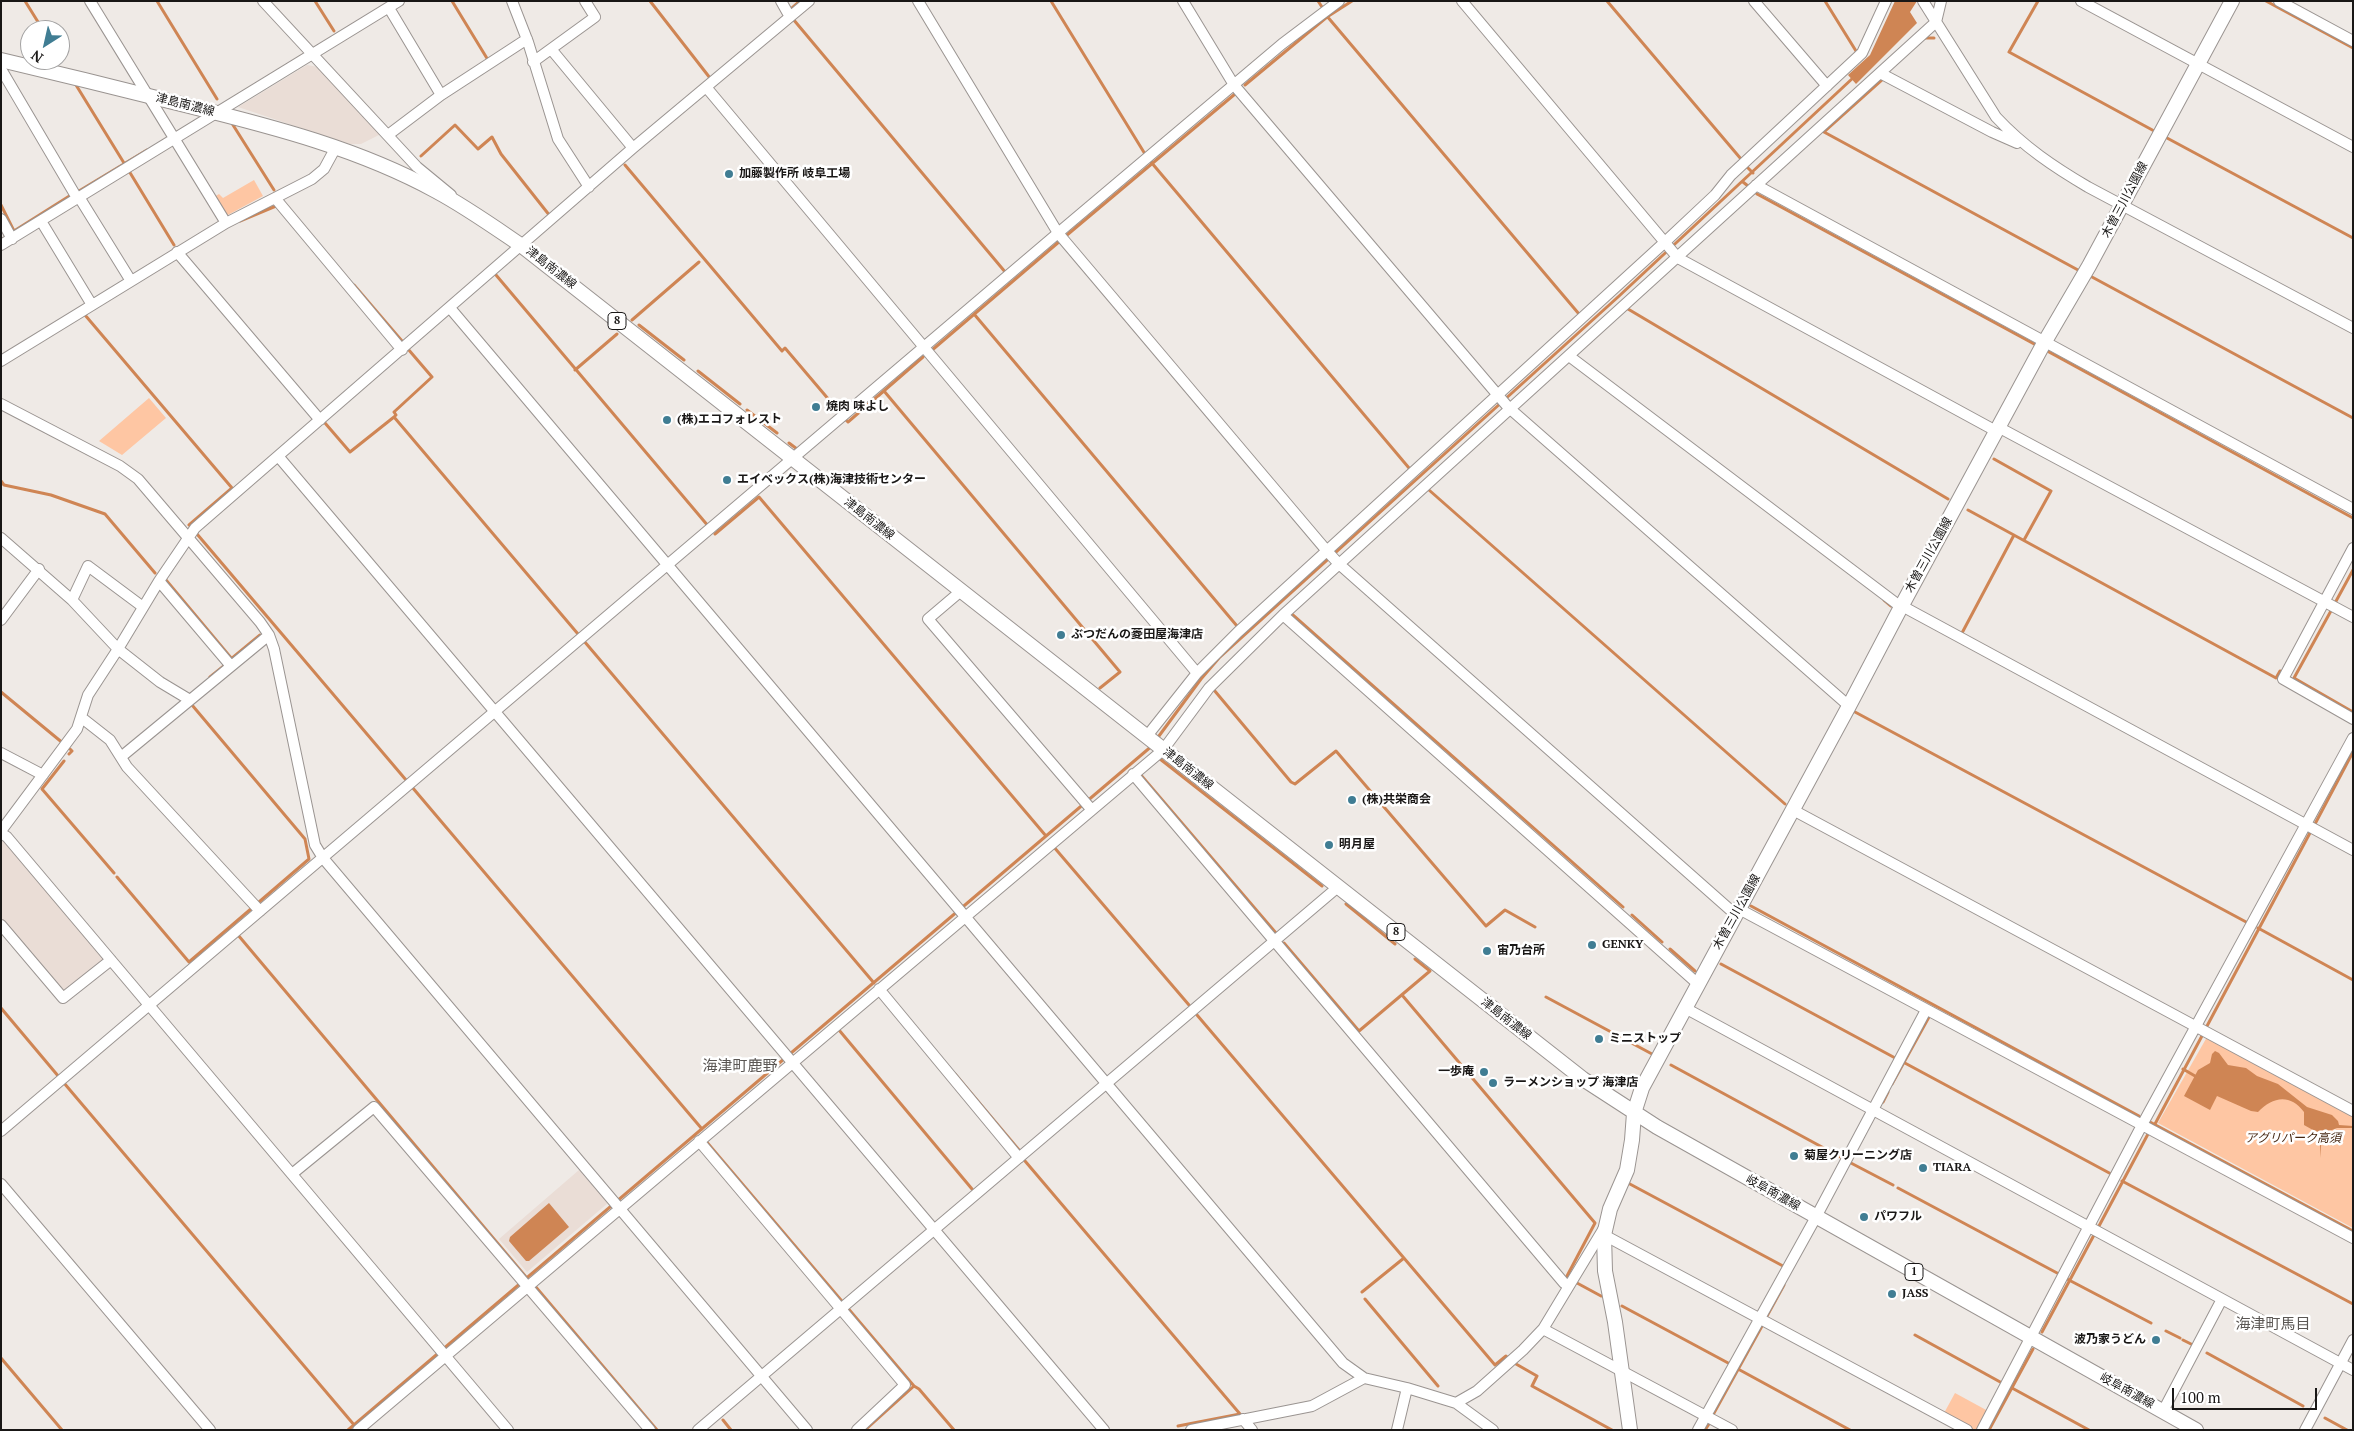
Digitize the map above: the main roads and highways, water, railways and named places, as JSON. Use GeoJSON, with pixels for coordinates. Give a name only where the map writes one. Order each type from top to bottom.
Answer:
{"type":"FeatureCollection","features":[{"type":"Feature","properties":{"kind":"main road","name":"木曽三川公園線"},"geometry":{"type":"LineString","coordinates":[[1634,1113],[1642,1088],[1794,810],[1901,606],[2044,343],[2089,266],[2232,1]]}},
{"type":"Feature","properties":{"kind":"main road","name":"津島南濃線"},"geometry":{"type":"LineString","coordinates":[[1,60],[216,113],[336,147],[409,178],[469,210],[522,246],[1582,1079],[1634,1113]]}},
{"type":"Feature","properties":{"kind":"main road","name":"岐阜南濃線"},"geometry":{"type":"LineString","coordinates":[[1634,1113],[2196,1430]]}},
{"type":"Feature","properties":{"kind":"main road"},"geometry":{"type":"LineString","coordinates":[[1630,1430],[1605,1271],[1605,1230],[1610,1209],[1627,1170],[1634,1113]]}},
{"type":"Feature","properties":{"kind":"waterway"},"geometry":{"type":"LineString","coordinates":[[25,1],[37,20]]}},
{"type":"Feature","properties":{"kind":"waterway"},"geometry":{"type":"LineString","coordinates":[[157,1],[217,99]]}},
{"type":"Feature","properties":{"kind":"waterway"},"geometry":{"type":"LineString","coordinates":[[315,1],[334,31]]}},
{"type":"Feature","properties":{"kind":"waterway"},"geometry":{"type":"LineString","coordinates":[[452,1],[488,60]]}},
{"type":"Feature","properties":{"kind":"waterway"},"geometry":{"type":"LineString","coordinates":[[650,1],[710,78]]}},
{"type":"Feature","properties":{"kind":"waterway"},"geometry":{"type":"LineString","coordinates":[[792,11],[792,8],[800,1]]}},
{"type":"Feature","properties":{"kind":"waterway"},"geometry":{"type":"LineString","coordinates":[[1051,1],[1145,154]]}},
{"type":"Feature","properties":{"kind":"waterway"},"geometry":{"type":"LineString","coordinates":[[1318,1],[1322,7]]}},
{"type":"Feature","properties":{"kind":"waterway"},"geometry":{"type":"LineString","coordinates":[[1245,85],[1327,17],[1352,1]]}},
{"type":"Feature","properties":{"kind":"waterway"},"geometry":{"type":"LineString","coordinates":[[1607,1],[1741,159]]}},
{"type":"Feature","properties":{"kind":"waterway"},"geometry":{"type":"LineString","coordinates":[[1825,1],[1856,51]]}},
{"type":"Feature","properties":{"kind":"waterway"},"geometry":{"type":"LineString","coordinates":[[2038,1],[2009,52],[2156,132]]}},
{"type":"Feature","properties":{"kind":"waterway"},"geometry":{"type":"LineString","coordinates":[[2266,1],[2353,48]]}},
{"type":"Feature","properties":{"kind":"waterway"},"geometry":{"type":"LineString","coordinates":[[1326,15],[1579,314]]}},
{"type":"Feature","properties":{"kind":"waterway"},"geometry":{"type":"LineString","coordinates":[[793,19],[1006,273]]}},
{"type":"Feature","properties":{"kind":"waterway"},"geometry":{"type":"LineString","coordinates":[[1925,38],[1934,38]]}},
{"type":"Feature","properties":{"kind":"waterway"},"geometry":{"type":"LineString","coordinates":[[1156,740],[1219,658],[1618,297],[1854,77]]}},
{"type":"Feature","properties":{"kind":"waterway"},"geometry":{"type":"LineString","coordinates":[[1882,80],[1824,132],[2078,270]]}},
{"type":"Feature","properties":{"kind":"waterway"},"geometry":{"type":"LineString","coordinates":[[76,85],[124,163]]}},
{"type":"Feature","properties":{"kind":"waterway"},"geometry":{"type":"LineString","coordinates":[[1067,235],[1235,94]]}},
{"type":"Feature","properties":{"kind":"waterway"},"geometry":{"type":"LineString","coordinates":[[233,125],[274,190]]}},
{"type":"Feature","properties":{"kind":"waterway"},"geometry":{"type":"LineString","coordinates":[[421,156],[455,125],[478,149],[492,137],[501,154],[550,216]]}},
{"type":"Feature","properties":{"kind":"waterway"},"geometry":{"type":"LineString","coordinates":[[2167,138],[2353,238]]}},
{"type":"Feature","properties":{"kind":"waterway"},"geometry":{"type":"LineString","coordinates":[[79,191],[147,150]]}},
{"type":"Feature","properties":{"kind":"waterway"},"geometry":{"type":"LineString","coordinates":[[1151,162],[1409,468]]}},
{"type":"Feature","properties":{"kind":"waterway"},"geometry":{"type":"LineString","coordinates":[[625,165],[782,351],[785,348],[841,414]]}},
{"type":"Feature","properties":{"kind":"waterway"},"geometry":{"type":"LineString","coordinates":[[1747,167],[1753,173]]}},
{"type":"Feature","properties":{"kind":"waterway"},"geometry":{"type":"LineString","coordinates":[[129,171],[174,245]]}},
{"type":"Feature","properties":{"kind":"waterway"},"geometry":{"type":"LineString","coordinates":[[1743,182],[1748,186]]}},
{"type":"Feature","properties":{"kind":"waterway"},"geometry":{"type":"LineString","coordinates":[[1757,194],[2036,345]]}},
{"type":"Feature","properties":{"kind":"waterway"},"geometry":{"type":"LineString","coordinates":[[14,231],[71,195]]}},
{"type":"Feature","properties":{"kind":"waterway"},"geometry":{"type":"LineString","coordinates":[[1,205],[14,231]]}},
{"type":"Feature","properties":{"kind":"waterway"},"geometry":{"type":"LineString","coordinates":[[240,221],[276,206]]}},
{"type":"Feature","properties":{"kind":"waterway"},"geometry":{"type":"LineString","coordinates":[[931,351],[1060,241]]}},
{"type":"Feature","properties":{"kind":"waterway"},"geometry":{"type":"LineString","coordinates":[[632,320],[699,262]]}},
{"type":"Feature","properties":{"kind":"waterway"},"geometry":{"type":"LineString","coordinates":[[496,275],[709,527]]}},
{"type":"Feature","properties":{"kind":"waterway"},"geometry":{"type":"LineString","coordinates":[[2092,277],[2353,418]]}},
{"type":"Feature","properties":{"kind":"waterway"},"geometry":{"type":"LineString","coordinates":[[354,285],[402,341]]}},
{"type":"Feature","properties":{"kind":"waterway"},"geometry":{"type":"LineString","coordinates":[[1628,309],[1948,499]]}},
{"type":"Feature","properties":{"kind":"waterway"},"geometry":{"type":"LineString","coordinates":[[87,313],[85,315],[232,488],[189,525]]}},
{"type":"Feature","properties":{"kind":"waterway"},"geometry":{"type":"LineString","coordinates":[[974,314],[1237,626]]}},
{"type":"Feature","properties":{"kind":"waterway"},"geometry":{"type":"LineString","coordinates":[[639,325],[684,360]]}},
{"type":"Feature","properties":{"kind":"waterway"},"geometry":{"type":"LineString","coordinates":[[575,370],[617,334]]}},
{"type":"Feature","properties":{"kind":"waterway"},"geometry":{"type":"LineString","coordinates":[[408,349],[432,377],[394,412],[396,415],[394,417],[578,634]]}},
{"type":"Feature","properties":{"kind":"waterway"},"geometry":{"type":"LineString","coordinates":[[2049,352],[2353,518]]}},
{"type":"Feature","properties":{"kind":"waterway"},"geometry":{"type":"LineString","coordinates":[[846,420],[848,422],[923,357]]}},
{"type":"Feature","properties":{"kind":"waterway"},"geometry":{"type":"LineString","coordinates":[[698,371],[740,404]]}},
{"type":"Feature","properties":{"kind":"waterway"},"geometry":{"type":"LineString","coordinates":[[884,391],[1120,672],[1100,688]]}},
{"type":"Feature","properties":{"kind":"waterway"},"geometry":{"type":"LineString","coordinates":[[747,410],[777,433]]}},
{"type":"Feature","properties":{"kind":"waterway"},"geometry":{"type":"LineString","coordinates":[[325,423],[350,452],[394,417]]}},
{"type":"Feature","properties":{"kind":"waterway"},"geometry":{"type":"LineString","coordinates":[[789,443],[797,449]]}},
{"type":"Feature","properties":{"kind":"waterway"},"geometry":{"type":"LineString","coordinates":[[1994,459],[2051,491],[2024,540]]}},
{"type":"Feature","properties":{"kind":"waterway"},"geometry":{"type":"LineString","coordinates":[[1,481],[4,485],[51,495],[105,514],[155,573]]}},
{"type":"Feature","properties":{"kind":"waterway"},"geometry":{"type":"LineString","coordinates":[[1429,490],[1785,804]]}},
{"type":"Feature","properties":{"kind":"waterway"},"geometry":{"type":"LineString","coordinates":[[715,534],[759,497],[1046,836]]}},
{"type":"Feature","properties":{"kind":"waterway"},"geometry":{"type":"LineString","coordinates":[[1968,510],[2276,678],[2280,671],[2283,672]]}},
{"type":"Feature","properties":{"kind":"waterway"},"geometry":{"type":"LineString","coordinates":[[197,534],[406,780]]}},
{"type":"Feature","properties":{"kind":"waterway"},"geometry":{"type":"LineString","coordinates":[[1962,633],[2014,535]]}},
{"type":"Feature","properties":{"kind":"waterway"},"geometry":{"type":"LineString","coordinates":[[2335,603],[2353,570]]}},
{"type":"Feature","properties":{"kind":"waterway"},"geometry":{"type":"LineString","coordinates":[[166,580],[232,659]]}},
{"type":"Feature","properties":{"kind":"waterway"},"geometry":{"type":"LineString","coordinates":[[1884,600],[1891,606]]}},
{"type":"Feature","properties":{"kind":"waterway"},"geometry":{"type":"LineString","coordinates":[[2332,609],[2294,678],[2353,712]]}},
{"type":"Feature","properties":{"kind":"waterway"},"geometry":{"type":"LineString","coordinates":[[1292,614],[1623,907]]}},
{"type":"Feature","properties":{"kind":"waterway"},"geometry":{"type":"LineString","coordinates":[[231,659],[260,635]]}},
{"type":"Feature","properties":{"kind":"waterway"},"geometry":{"type":"LineString","coordinates":[[584,641],[874,983]]}},
{"type":"Feature","properties":{"kind":"waterway"},"geometry":{"type":"LineString","coordinates":[[210,677],[225,665]]}},
{"type":"Feature","properties":{"kind":"waterway"},"geometry":{"type":"LineString","coordinates":[[1214,690],[1291,782],[1295,784],[1336,751],[1486,926],[1505,910],[1535,927]]}},
{"type":"Feature","properties":{"kind":"waterway"},"geometry":{"type":"LineString","coordinates":[[1,692],[64,744]]}},
{"type":"Feature","properties":{"kind":"waterway"},"geometry":{"type":"LineString","coordinates":[[192,705],[305,839],[309,859],[259,902]]}},
{"type":"Feature","properties":{"kind":"waterway"},"geometry":{"type":"LineString","coordinates":[[1855,712],[2248,923]]}},
{"type":"Feature","properties":{"kind":"waterway"},"geometry":{"type":"LineString","coordinates":[[348,1430],[1153,745]]}},
{"type":"Feature","properties":{"kind":"waterway"},"geometry":{"type":"LineString","coordinates":[[69,754],[72,751],[70,749]]}},
{"type":"Feature","properties":{"kind":"waterway"},"geometry":{"type":"LineString","coordinates":[[2315,824],[2353,752]]}},
{"type":"Feature","properties":{"kind":"waterway"},"geometry":{"type":"LineString","coordinates":[[1160,759],[1322,886]]}},
{"type":"Feature","properties":{"kind":"waterway"},"geometry":{"type":"LineString","coordinates":[[64,761],[42,789],[114,873]]}},
{"type":"Feature","properties":{"kind":"waterway"},"geometry":{"type":"LineString","coordinates":[[1140,774],[1276,933]]}},
{"type":"Feature","properties":{"kind":"waterway"},"geometry":{"type":"LineString","coordinates":[[412,787],[702,1129]]}},
{"type":"Feature","properties":{"kind":"waterway"},"geometry":{"type":"LineString","coordinates":[[2207,1026],[2311,831]]}},
{"type":"Feature","properties":{"kind":"waterway"},"geometry":{"type":"LineString","coordinates":[[1053,846],[1189,1005]]}},
{"type":"Feature","properties":{"kind":"waterway"},"geometry":{"type":"LineString","coordinates":[[117,877],[189,962],[252,908]]}},
{"type":"Feature","properties":{"kind":"waterway"},"geometry":{"type":"LineString","coordinates":[[1346,904],[1395,944]]}},
{"type":"Feature","properties":{"kind":"waterway"},"geometry":{"type":"LineString","coordinates":[[1751,906],[2139,1116]]}},
{"type":"Feature","properties":{"kind":"waterway"},"geometry":{"type":"LineString","coordinates":[[1632,915],[1662,942]]}},
{"type":"Feature","properties":{"kind":"waterway"},"geometry":{"type":"LineString","coordinates":[[2258,928],[2353,980]]}},
{"type":"Feature","properties":{"kind":"waterway"},"geometry":{"type":"LineString","coordinates":[[238,935],[526,1277]]}},
{"type":"Feature","properties":{"kind":"waterway"},"geometry":{"type":"LineString","coordinates":[[1284,943],[1359,1031],[1430,971],[1415,959]]}},
{"type":"Feature","properties":{"kind":"waterway"},"geometry":{"type":"LineString","coordinates":[[1670,949],[1695,971]]}},
{"type":"Feature","properties":{"kind":"waterway"},"geometry":{"type":"LineString","coordinates":[[1721,964],[1897,1059]]}},
{"type":"Feature","properties":{"kind":"waterway"},"geometry":{"type":"LineString","coordinates":[[1402,995],[1595,1223],[1567,1276]]}},
{"type":"Feature","properties":{"kind":"waterway"},"geometry":{"type":"LineString","coordinates":[[1546,997],[1652,1054]]}},
{"type":"Feature","properties":{"kind":"waterway"},"geometry":{"type":"LineString","coordinates":[[1,1008],[59,1077]]}},
{"type":"Feature","properties":{"kind":"waterway"},"geometry":{"type":"LineString","coordinates":[[1197,1015],[1495,1365],[1506,1356],[1508,1358]]}},
{"type":"Feature","properties":{"kind":"waterway"},"geometry":{"type":"LineString","coordinates":[[1892,1084],[1929,1017]]}},
{"type":"Feature","properties":{"kind":"waterway"},"geometry":{"type":"LineString","coordinates":[[839,1030],[972,1189]]}},
{"type":"Feature","properties":{"kind":"waterway"},"geometry":{"type":"LineString","coordinates":[[2155,1124],[2203,1034]]}},
{"type":"Feature","properties":{"kind":"waterway"},"geometry":{"type":"LineString","coordinates":[[1903,1062],[2113,1175]]}},
{"type":"Feature","properties":{"kind":"waterway"},"geometry":{"type":"LineString","coordinates":[[1671,1065],[1844,1159]]}},
{"type":"Feature","properties":{"kind":"waterway"},"geometry":{"type":"LineString","coordinates":[[2183,1069],[2195,1076]]}},
{"type":"Feature","properties":{"kind":"waterway"},"geometry":{"type":"LineString","coordinates":[[955,1074],[1019,1150]]}},
{"type":"Feature","properties":{"kind":"waterway"},"geometry":{"type":"LineString","coordinates":[[64,1083],[355,1426]]}},
{"type":"Feature","properties":{"kind":"waterway"},"geometry":{"type":"LineString","coordinates":[[1883,1102],[1888,1092]]}},
{"type":"Feature","properties":{"kind":"waterway"},"geometry":{"type":"LineString","coordinates":[[2150,1122],[2353,1231]]}},
{"type":"Feature","properties":{"kind":"waterway"},"geometry":{"type":"LineString","coordinates":[[2099,1226],[2148,1134]]}},
{"type":"Feature","properties":{"kind":"waterway"},"geometry":{"type":"LineString","coordinates":[[705,1140],[914,1386],[865,1430]]}},
{"type":"Feature","properties":{"kind":"waterway"},"geometry":{"type":"LineString","coordinates":[[1025,1161],[1240,1414],[1178,1426]]}},
{"type":"Feature","properties":{"kind":"waterway"},"geometry":{"type":"LineString","coordinates":[[1849,1162],[1893,1185]]}},
{"type":"Feature","properties":{"kind":"waterway"},"geometry":{"type":"LineString","coordinates":[[2122,1181],[2353,1304]]}},
{"type":"Feature","properties":{"kind":"waterway"},"geometry":{"type":"LineString","coordinates":[[1628,1183],[1783,1266]]}},
{"type":"Feature","properties":{"kind":"waterway"},"geometry":{"type":"LineString","coordinates":[[1898,1188],[2059,1274]]}},
{"type":"Feature","properties":{"kind":"waterway"},"geometry":{"type":"LineString","coordinates":[[2042,1332],[2094,1235]]}},
{"type":"Feature","properties":{"kind":"waterway"},"geometry":{"type":"LineString","coordinates":[[1362,1292],[1404,1258]]}},
{"type":"Feature","properties":{"kind":"waterway"},"geometry":{"type":"LineString","coordinates":[[2067,1279],[2151,1323]]}},
{"type":"Feature","properties":{"kind":"waterway"},"geometry":{"type":"LineString","coordinates":[[1577,1283],[1601,1296]]}},
{"type":"Feature","properties":{"kind":"waterway"},"geometry":{"type":"LineString","coordinates":[[1767,1316],[1784,1285]]}},
{"type":"Feature","properties":{"kind":"waterway"},"geometry":{"type":"LineString","coordinates":[[535,1286],[657,1430]]}},
{"type":"Feature","properties":{"kind":"waterway"},"geometry":{"type":"LineString","coordinates":[[1365,1299],[1438,1386]]}},
{"type":"Feature","properties":{"kind":"waterway"},"geometry":{"type":"LineString","coordinates":[[1622,1306],[1730,1364]]}},
{"type":"Feature","properties":{"kind":"waterway"},"geometry":{"type":"LineString","coordinates":[[1714,1413],[1762,1326]]}},
{"type":"Feature","properties":{"kind":"waterway"},"geometry":{"type":"LineString","coordinates":[[2166,1331],[2180,1338]]}},
{"type":"Feature","properties":{"kind":"waterway"},"geometry":{"type":"LineString","coordinates":[[1915,1335],[2002,1383]]}},
{"type":"Feature","properties":{"kind":"waterway"},"geometry":{"type":"LineString","coordinates":[[2183,1340],[2193,1345]]}},
{"type":"Feature","properties":{"kind":"waterway"},"geometry":{"type":"LineString","coordinates":[[1989,1430],[2033,1349]]}},
{"type":"Feature","properties":{"kind":"waterway"},"geometry":{"type":"LineString","coordinates":[[2207,1353],[2303,1406]]}},
{"type":"Feature","properties":{"kind":"waterway"},"geometry":{"type":"LineString","coordinates":[[1,1358],[62,1430]]}},
{"type":"Feature","properties":{"kind":"waterway"},"geometry":{"type":"LineString","coordinates":[[1516,1364],[1537,1376],[1532,1386],[1612,1430]]}},
{"type":"Feature","properties":{"kind":"waterway"},"geometry":{"type":"LineString","coordinates":[[1738,1369],[1850,1430]]}},
{"type":"Feature","properties":{"kind":"waterway"},"geometry":{"type":"LineString","coordinates":[[914,1386],[919,1389],[954,1430]]}},
{"type":"Feature","properties":{"kind":"waterway"},"geometry":{"type":"LineString","coordinates":[[2012,1388],[2089,1430]]}},
{"type":"Feature","properties":{"kind":"waterway"},"geometry":{"type":"LineString","coordinates":[[2325,1418],[2347,1430]]}},
{"type":"Feature","properties":{"kind":"waterway"},"geometry":{"type":"LineString","coordinates":[[723,1420],[731,1430]]}},
{"type":"Feature","properties":{"kind":"waterway"},"geometry":{"type":"LineString","coordinates":[[1705,1430],[1709,1424]]}},
{"type":"Feature","properties":{"kind":"place","name":"加藤製作所 岐阜工場"},"geometry":{"type":"Point","coordinates":[729,174]}},
{"type":"Feature","properties":{"kind":"place","name":"焼肉 味よし"},"geometry":{"type":"Point","coordinates":[816,407]}},
{"type":"Feature","properties":{"kind":"place","name":"(株)エコフォレスト"},"geometry":{"type":"Point","coordinates":[667,420]}},
{"type":"Feature","properties":{"kind":"place","name":"エイベックス(株)海津技術センター"},"geometry":{"type":"Point","coordinates":[727,480]}},
{"type":"Feature","properties":{"kind":"place","name":"ぶつだんの菱田屋海津店"},"geometry":{"type":"Point","coordinates":[1061,635]}},
{"type":"Feature","properties":{"kind":"place","name":"(株)共栄商会"},"geometry":{"type":"Point","coordinates":[1352,800]}},
{"type":"Feature","properties":{"kind":"place","name":"明月屋"},"geometry":{"type":"Point","coordinates":[1329,845]}},
{"type":"Feature","properties":{"kind":"place","name":"GENKY"},"geometry":{"type":"Point","coordinates":[1592,945]}},
{"type":"Feature","properties":{"kind":"place","name":"宙乃台所"},"geometry":{"type":"Point","coordinates":[1487,951]}},
{"type":"Feature","properties":{"kind":"place","name":"ミニストップ"},"geometry":{"type":"Point","coordinates":[1599,1039]}},
{"type":"Feature","properties":{"kind":"place","name":"一歩庵"},"geometry":{"type":"Point","coordinates":[1484,1072]}},
{"type":"Feature","properties":{"kind":"place","name":"ラーメンショップ 海津店"},"geometry":{"type":"Point","coordinates":[1493,1083]}},
{"type":"Feature","properties":{"kind":"place","name":"菊屋クリーニング店"},"geometry":{"type":"Point","coordinates":[1794,1156]}},
{"type":"Feature","properties":{"kind":"place","name":"TIARA"},"geometry":{"type":"Point","coordinates":[1923,1168]}},
{"type":"Feature","properties":{"kind":"place","name":"パワフル"},"geometry":{"type":"Point","coordinates":[1864,1217]}},
{"type":"Feature","properties":{"kind":"place","name":"JASS"},"geometry":{"type":"Point","coordinates":[1892,1294]}},
{"type":"Feature","properties":{"kind":"place","name":"波乃家うどん"},"geometry":{"type":"Point","coordinates":[2156,1340]}},
{"type":"Feature","properties":{"kind":"district","name":"海津町鹿野"},"geometry":{"type":"Point","coordinates":[740,1067]}},
{"type":"Feature","properties":{"kind":"district","name":"海津町馬目"},"geometry":{"type":"Point","coordinates":[2273,1325]}},
{"type":"Feature","properties":{"kind":"park label","name":"アグリパーク高須"},"geometry":{"type":"Point","coordinates":[2293,1139]}}]}
